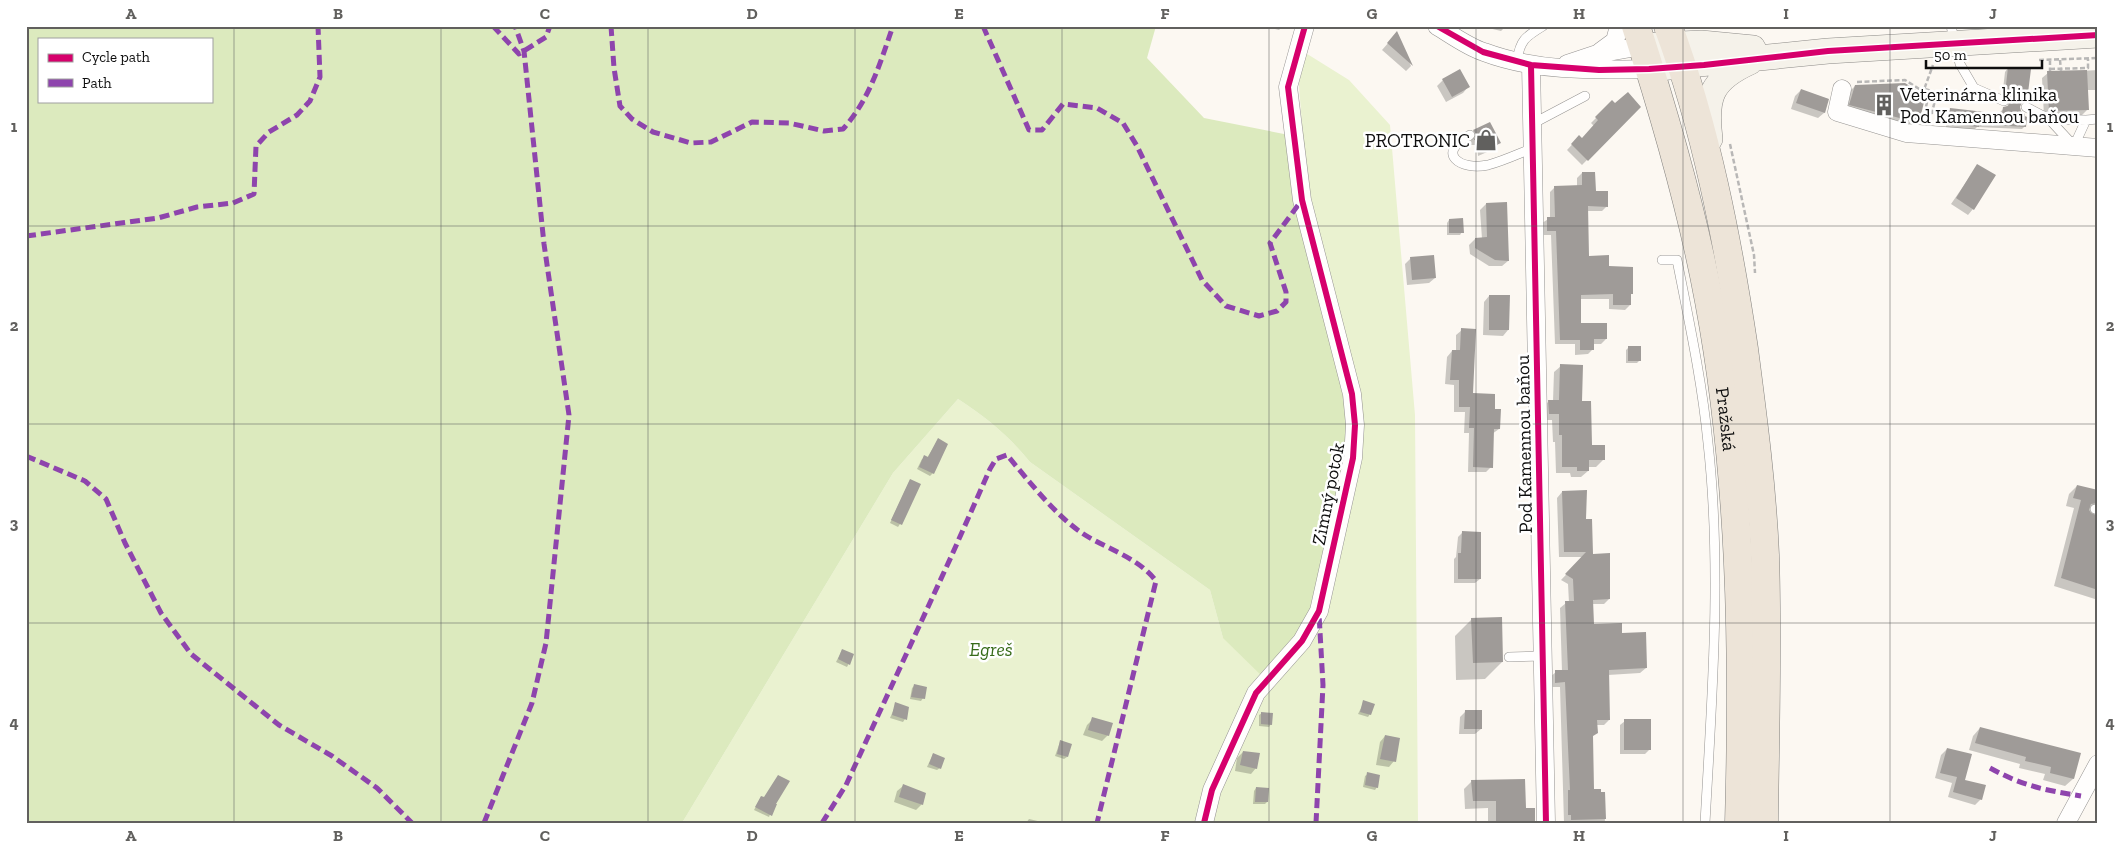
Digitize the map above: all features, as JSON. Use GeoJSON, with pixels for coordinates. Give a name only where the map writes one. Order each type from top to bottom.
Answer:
{"type":"FeatureCollection","features":[{"type":"Feature","properties":{"kind":"main road","name":"Pražská"},"geometry":{"type":"LineString","coordinates":[[1675,40],[1716,194],[1729,258],[1756,438],[1765,555],[1764,823]]}},
{"type":"Feature","properties":{"kind":"main road","name":"Pražská"},"geometry":{"type":"LineString","coordinates":[[1642,47],[1674,155],[1709,300],[1725,403],[1734,497],[1740,610],[1741,758],[1739,823]]}},
{"type":"Feature","properties":{"kind":"street","name":"Zimný potok"},"geometry":{"type":"LineString","coordinates":[[1204,823],[1212,790],[1256,693],[1302,641],[1319,611],[1353,458],[1355,425],[1352,394],[1302,200],[1288,87],[1305,26]]}},
{"type":"Feature","properties":{"kind":"street"},"geometry":{"type":"LineString","coordinates":[[1437,26],[1483,52],[1524,63],[1556,67],[1599,70],[1642,47]]}},
{"type":"Feature","properties":{"kind":"street"},"geometry":{"type":"LineString","coordinates":[[1597,54],[1615,41],[1620,26]]}},
{"type":"Feature","properties":{"kind":"street"},"geometry":{"type":"LineString","coordinates":[[1716,194],[1707,114],[1710,99],[1724,77],[1756,59],[1952,34],[2098,35]]}},
{"type":"Feature","properties":{"kind":"street"},"geometry":{"type":"LineString","coordinates":[[1556,67],[1597,54],[1675,40],[1730,47],[1828,51]]}},
{"type":"Feature","properties":{"kind":"street"},"geometry":{"type":"LineString","coordinates":[[1675,40],[1756,59]]}},
{"type":"Feature","properties":{"kind":"street","name":"Pod Kamennou baňou"},"geometry":{"type":"LineString","coordinates":[[1524,63],[1533,148],[1546,823]]}},
{"type":"Feature","properties":{"kind":"street"},"geometry":{"type":"LineString","coordinates":[[1850,87],[1837,112],[1906,133],[2098,148]]}},
{"type":"Feature","properties":{"kind":"street"},"geometry":{"type":"LineString","coordinates":[[2066,823],[2098,764]]}},
{"type":"Feature","properties":{"kind":"lane","name":"Pod Kamennou baňou"},"geometry":{"type":"LineString","coordinates":[[1524,63],[1519,46],[1528,36],[1543,26]]}},
{"type":"Feature","properties":{"kind":"lane"},"geometry":{"type":"LineString","coordinates":[[1952,34],[1960,64],[1974,88],[2004,101]]}},
{"type":"Feature","properties":{"kind":"lane"},"geometry":{"type":"LineString","coordinates":[[1531,125],[1585,96]]}},
{"type":"Feature","properties":{"kind":"lane"},"geometry":{"type":"LineString","coordinates":[[2026,107],[2049,119],[2074,146],[2086,120]]}},
{"type":"Feature","properties":{"kind":"lane"},"geometry":{"type":"LineString","coordinates":[[2049,119],[2098,119]]}},
{"type":"Feature","properties":{"kind":"lane"},"geometry":{"type":"LineString","coordinates":[[1470,135],[1456,143],[1453,150],[1454,158],[1460,164],[1470,166],[1487,165],[1533,148]]}},
{"type":"Feature","properties":{"kind":"lane"},"geometry":{"type":"LineString","coordinates":[[1662,260],[1677,260],[1698,369],[1708,444],[1714,526],[1714,659],[1705,823]]}},
{"type":"Feature","properties":{"kind":"lane"},"geometry":{"type":"LineString","coordinates":[[1509,656],[1543,656]]}},
{"type":"Feature","properties":{"kind":"path"},"geometry":{"type":"LineString","coordinates":[[2050,60],[2050,70],[2061,70],[2088,68],[2088,58]]}},
{"type":"Feature","properties":{"kind":"path"},"geometry":{"type":"LineString","coordinates":[[2060,60],[2061,70]]}},
{"type":"Feature","properties":{"kind":"path"},"geometry":{"type":"LineString","coordinates":[[1924,92],[1933,65]]}},
{"type":"Feature","properties":{"kind":"path"},"geometry":{"type":"LineString","coordinates":[[1850,87],[1857,82],[1905,80],[1924,92],[1928,98],[1933,99]]}},
{"type":"Feature","properties":{"kind":"path"},"geometry":{"type":"LineString","coordinates":[[1915,92],[1935,92],[1932,113],[1925,111],[1928,98]]}},
{"type":"Feature","properties":{"kind":"green space"},"geometry":{"type":"Polygon","coordinates":[[[26,26],[1156,26],[1147,58],[1204,118],[1304,138],[1313,268],[1344,371],[1355,478],[1314,616],[1268,682],[1223,638],[1210,590],[1030,462],[997,427],[958,399],[893,473],[682,823],[26,823],[26,26]]]}},
{"type":"Feature","properties":{"kind":"green space","name":"Egreš"},"geometry":{"type":"Polygon","coordinates":[[[1296,47],[1349,80],[1390,125],[1415,415],[1418,823],[682,823],[893,473],[958,399],[997,427],[1030,462],[1210,590],[1223,638],[1313,268],[1296,47]]]}},
{"type":"Feature","properties":{"kind":"building"},"geometry":{"type":"Polygon","coordinates":[[[1397,31],[1413,66],[1387,43],[1397,31]]]}},
{"type":"Feature","properties":{"kind":"building"},"geometry":{"type":"Polygon","coordinates":[[[2008,67],[2031,69],[2027,101],[2022,102],[2020,107],[2027,117],[2026,127],[1979,124],[1979,127],[1948,124],[1950,108],[2002,114],[2003,107],[2008,106],[2010,101],[2005,94],[2008,67]]]}},
{"type":"Feature","properties":{"kind":"building"},"geometry":{"type":"Polygon","coordinates":[[[1460,69],[1470,87],[1452,97],[1442,79],[1460,69]]]}},
{"type":"Feature","properties":{"kind":"building"},"geometry":{"type":"Polygon","coordinates":[[[2087,70],[2089,110],[2049,111],[2047,71],[2087,70]]]}},
{"type":"Feature","properties":{"kind":"building","name":"Veterinárna klinika Pod Kamennou baňou"},"geometry":{"type":"Polygon","coordinates":[[[1905,83],[1916,90],[1914,95],[1925,98],[1919,123],[1849,105],[1855,85],[1905,83]]]}},
{"type":"Feature","properties":{"kind":"building"},"geometry":{"type":"Polygon","coordinates":[[[1801,89],[1829,99],[1825,113],[1796,103],[1801,89]]]}},
{"type":"Feature","properties":{"kind":"building"},"geometry":{"type":"Polygon","coordinates":[[[1628,92],[1641,107],[1588,161],[1571,144],[1579,135],[1582,138],[1598,120],[1595,117],[1612,100],[1615,103],[1628,92]]]}},
{"type":"Feature","properties":{"kind":"building","name":"PROTRONIC"},"geometry":{"type":"Polygon","coordinates":[[[1490,122],[1501,143],[1483,151],[1482,140],[1474,140],[1476,134],[1473,130],[1490,122]]]}},
{"type":"Feature","properties":{"kind":"building"},"geometry":{"type":"Polygon","coordinates":[[[1977,164],[1996,175],[1974,210],[1956,198],[1977,164]]]}},
{"type":"Feature","properties":{"kind":"building"},"geometry":{"type":"Polygon","coordinates":[[[1582,172],[1595,172],[1596,191],[1608,191],[1608,207],[1588,206],[1589,256],[1609,255],[1609,266],[1633,267],[1631,305],[1613,305],[1613,294],[1581,295],[1581,323],[1607,323],[1607,339],[1594,339],[1594,350],[1580,350],[1580,340],[1560,340],[1556,231],[1547,231],[1547,217],[1555,217],[1554,186],[1582,185],[1582,172]]]}},
{"type":"Feature","properties":{"kind":"building"},"geometry":{"type":"Polygon","coordinates":[[[1507,202],[1509,261],[1495,260],[1475,248],[1475,238],[1487,237],[1486,203],[1507,202]]]}},
{"type":"Feature","properties":{"kind":"building"},"geometry":{"type":"Polygon","coordinates":[[[1463,218],[1464,233],[1449,233],[1449,219],[1463,218]]]}},
{"type":"Feature","properties":{"kind":"building"},"geometry":{"type":"Polygon","coordinates":[[[1434,255],[1436,278],[1412,280],[1410,257],[1434,255]]]}},
{"type":"Feature","properties":{"kind":"building"},"geometry":{"type":"Polygon","coordinates":[[[1489,295],[1510,295],[1509,330],[1489,330],[1489,295]]]}},
{"type":"Feature","properties":{"kind":"building"},"geometry":{"type":"Polygon","coordinates":[[[1461,328],[1476,329],[1473,393],[1495,394],[1495,409],[1501,409],[1500,429],[1494,429],[1493,468],[1473,467],[1474,428],[1469,428],[1470,407],[1459,407],[1459,380],[1450,380],[1452,350],[1460,350],[1461,328]]]}},
{"type":"Feature","properties":{"kind":"building"},"geometry":{"type":"Polygon","coordinates":[[[1628,346],[1641,346],[1641,361],[1628,361],[1628,346]]]}},
{"type":"Feature","properties":{"kind":"building"},"geometry":{"type":"Polygon","coordinates":[[[1560,364],[1583,365],[1582,401],[1591,401],[1592,445],[1605,445],[1605,460],[1589,460],[1589,471],[1577,471],[1577,467],[1562,467],[1562,435],[1559,435],[1559,414],[1549,414],[1548,400],[1559,400],[1560,364]]]}},
{"type":"Feature","properties":{"kind":"building"},"geometry":{"type":"Polygon","coordinates":[[[938,438],[948,444],[934,474],[919,467],[924,455],[928,457],[938,438]]]}},
{"type":"Feature","properties":{"kind":"building"},"geometry":{"type":"Polygon","coordinates":[[[910,479],[921,484],[902,525],[891,520],[910,479]]]}},
{"type":"Feature","properties":{"kind":"building"},"geometry":{"type":"Polygon","coordinates":[[[2077,485],[2098,490],[2098,503],[2091,504],[2089,510],[2098,516],[2098,590],[2061,578],[2081,500],[2073,498],[2077,485]]]}},
{"type":"Feature","properties":{"kind":"building"},"geometry":{"type":"Polygon","coordinates":[[[1587,490],[1586,519],[1592,519],[1593,554],[1610,553],[1610,599],[1593,600],[1594,624],[1622,623],[1622,633],[1646,632],[1647,668],[1609,670],[1610,720],[1597,720],[1598,733],[1593,736],[1594,789],[1601,789],[1601,792],[1605,792],[1606,819],[1571,820],[1571,815],[1568,815],[1568,790],[1570,790],[1565,682],[1555,683],[1555,670],[1568,670],[1565,601],[1574,601],[1573,579],[1565,574],[1586,552],[1564,552],[1562,491],[1587,490]]]}},
{"type":"Feature","properties":{"kind":"building"},"geometry":{"type":"Polygon","coordinates":[[[1462,531],[1481,532],[1481,579],[1458,579],[1458,553],[1461,553],[1462,531]]]}},
{"type":"Feature","properties":{"kind":"building"},"geometry":{"type":"Polygon","coordinates":[[[1502,617],[1503,662],[1473,663],[1471,618],[1502,617]]]}},
{"type":"Feature","properties":{"kind":"building"},"geometry":{"type":"Polygon","coordinates":[[[842,649],[854,654],[850,665],[838,659],[842,649]]]}},
{"type":"Feature","properties":{"kind":"building"},"geometry":{"type":"Polygon","coordinates":[[[914,684],[927,687],[925,699],[911,697],[914,684]]]}},
{"type":"Feature","properties":{"kind":"building"},"geometry":{"type":"Polygon","coordinates":[[[1363,700],[1375,704],[1371,715],[1360,712],[1363,700]]]}},
{"type":"Feature","properties":{"kind":"building"},"geometry":{"type":"Polygon","coordinates":[[[895,702],[909,707],[907,720],[892,715],[895,702]]]}},
{"type":"Feature","properties":{"kind":"building"},"geometry":{"type":"Polygon","coordinates":[[[1465,710],[1482,710],[1482,729],[1464,729],[1465,710]]]}},
{"type":"Feature","properties":{"kind":"building"},"geometry":{"type":"Polygon","coordinates":[[[1261,712],[1273,713],[1272,725],[1261,724],[1261,712]]]}},
{"type":"Feature","properties":{"kind":"building"},"geometry":{"type":"Polygon","coordinates":[[[1092,717],[1113,723],[1109,736],[1088,730],[1092,717]]]}},
{"type":"Feature","properties":{"kind":"building"},"geometry":{"type":"Polygon","coordinates":[[[1624,719],[1651,719],[1651,750],[1624,750],[1624,719]]]}},
{"type":"Feature","properties":{"kind":"building"},"geometry":{"type":"Polygon","coordinates":[[[1980,727],[2081,753],[2074,779],[2050,773],[2051,767],[2025,761],[2026,757],[1975,743],[1980,727]]]}},
{"type":"Feature","properties":{"kind":"building"},"geometry":{"type":"Polygon","coordinates":[[[1385,735],[1400,738],[1396,762],[1380,759],[1385,735]]]}},
{"type":"Feature","properties":{"kind":"building"},"geometry":{"type":"Polygon","coordinates":[[[1060,740],[1072,744],[1068,757],[1057,754],[1060,740]]]}},
{"type":"Feature","properties":{"kind":"building"},"geometry":{"type":"Polygon","coordinates":[[[1947,748],[1972,754],[1965,780],[1986,785],[1982,800],[1953,792],[1957,777],[1940,773],[1947,748]]]}},
{"type":"Feature","properties":{"kind":"building"},"geometry":{"type":"Polygon","coordinates":[[[1243,751],[1260,753],[1257,769],[1240,765],[1243,751]]]}},
{"type":"Feature","properties":{"kind":"building"},"geometry":{"type":"Polygon","coordinates":[[[933,753],[945,758],[941,769],[929,764],[933,753]]]}},
{"type":"Feature","properties":{"kind":"building"},"geometry":{"type":"Polygon","coordinates":[[[1367,772],[1380,775],[1378,788],[1365,785],[1367,772]]]}},
{"type":"Feature","properties":{"kind":"building"},"geometry":{"type":"Polygon","coordinates":[[[778,775],[790,781],[776,804],[772,816],[755,807],[761,796],[764,797],[778,775]]]}},
{"type":"Feature","properties":{"kind":"building"},"geometry":{"type":"Polygon","coordinates":[[[1525,779],[1526,808],[1535,808],[1535,822],[1496,823],[1496,801],[1473,801],[1471,780],[1525,779]]]}},
{"type":"Feature","properties":{"kind":"building"},"geometry":{"type":"Polygon","coordinates":[[[903,784],[926,793],[923,805],[899,797],[903,784]]]}},
{"type":"Feature","properties":{"kind":"building"},"geometry":{"type":"Polygon","coordinates":[[[1256,787],[1269,788],[1268,802],[1255,802],[1256,787]]]}},
{"type":"Feature","properties":{"kind":"marked path"},"geometry":{"type":"LineString","coordinates":[[26,236],[158,218],[197,207],[233,203],[254,194],[256,146],[269,132],[297,115],[310,101],[320,77],[318,26]]}},
{"type":"Feature","properties":{"kind":"marked path"},"geometry":{"type":"LineString","coordinates":[[493,26],[519,54],[546,37],[550,26]]}},
{"type":"Feature","properties":{"kind":"marked path"},"geometry":{"type":"LineString","coordinates":[[484,823],[532,703],[546,643],[569,415],[544,244],[524,51],[515,26]]}},
{"type":"Feature","properties":{"kind":"marked path"},"geometry":{"type":"LineString","coordinates":[[611,26],[614,68],[620,106],[632,119],[653,132],[691,143],[711,142],[752,122],[789,123],[824,131],[843,129],[867,93],[879,67],[893,26]]}},
{"type":"Feature","properties":{"kind":"marked path"},"geometry":{"type":"LineString","coordinates":[[983,26],[1029,130],[1042,130],[1063,104],[1097,108],[1123,123],[1137,146],[1202,280],[1226,306],[1259,316],[1277,311],[1286,302],[1286,292],[1270,243],[1302,200]]}},
{"type":"Feature","properties":{"kind":"marked path"},"geometry":{"type":"LineString","coordinates":[[822,823],[846,785],[990,469],[996,459],[1007,455],[1042,497],[1072,526],[1091,539],[1131,559],[1156,581],[1097,823]]}},
{"type":"Feature","properties":{"kind":"marked path"},"geometry":{"type":"LineString","coordinates":[[26,456],[85,481],[106,499],[125,543],[161,613],[191,654],[279,725],[332,756],[377,788],[412,823]]}},
{"type":"Feature","properties":{"kind":"marked path"},"geometry":{"type":"LineString","coordinates":[[1316,823],[1323,685],[1319,614]]}},
{"type":"Feature","properties":{"kind":"marked path"},"geometry":{"type":"LineString","coordinates":[[1990,768],[2034,786],[2081,796]]}},
{"type":"Feature","properties":{"kind":"cycle path"},"geometry":{"type":"LineString","coordinates":[[1204,823],[1212,790],[1256,693],[1302,641],[1319,611],[1353,458],[1355,425],[1352,394],[1302,200],[1288,87],[1305,26]]}},
{"type":"Feature","properties":{"kind":"cycle path"},"geometry":{"type":"LineString","coordinates":[[1437,26],[1483,52],[1531,65],[1599,70],[1704,65],[1828,51],[2098,35]]}},
{"type":"Feature","properties":{"kind":"cycle path"},"geometry":{"type":"LineString","coordinates":[[1531,65],[1546,823]]}},
{"type":"Feature","properties":{"kind":"place","name":"Veterinárna klinika Pod Kamennou baňou"},"geometry":{"type":"Point","coordinates":[1884,105]}},
{"type":"Feature","properties":{"kind":"place","name":"PROTRONIC"},"geometry":{"type":"Point","coordinates":[1486,140]}}]}
